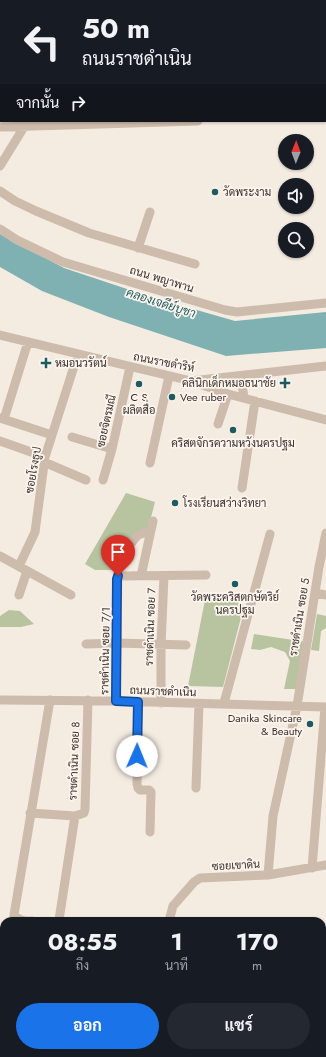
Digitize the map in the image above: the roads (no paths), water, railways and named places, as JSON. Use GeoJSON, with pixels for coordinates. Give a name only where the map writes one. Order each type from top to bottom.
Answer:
{"type":"FeatureCollection","features":[{"type":"Feature","properties":{"kind":"street"},"geometry":{"type":"LineString","coordinates":[[0,127],[169,122]]}},
{"type":"Feature","properties":{"kind":"street"},"geometry":{"type":"LineString","coordinates":[[0,166],[24,127]]}},
{"type":"Feature","properties":{"kind":"street"},"geometry":{"type":"LineString","coordinates":[[0,191],[15,201],[42,214],[89,233],[195,264]]}},
{"type":"Feature","properties":{"kind":"street"},"geometry":{"type":"LineString","coordinates":[[138,248],[150,212]]}},
{"type":"Feature","properties":{"kind":"street","name":"ถนน พญาพาน"},"geometry":{"type":"LineString","coordinates":[[0,229],[17,240],[63,262],[225,310],[237,312],[326,303]]}},
{"type":"Feature","properties":{"kind":"street","name":"ถนนราชดำริห์"},"geometry":{"type":"LineString","coordinates":[[0,336],[191,381],[326,366]]}},
{"type":"Feature","properties":{"kind":"street"},"geometry":{"type":"LineString","coordinates":[[28,342],[2,419],[52,435]]}},
{"type":"Feature","properties":{"kind":"street","name":"ซอยโรงธูป"},"geometry":{"type":"LineString","coordinates":[[19,595],[23,569],[36,532],[45,459],[78,354]]}},
{"type":"Feature","properties":{"kind":"street","name":"ซอยจิตรมณี"},"geometry":{"type":"LineString","coordinates":[[103,480],[112,449],[130,367]]}},
{"type":"Feature","properties":{"kind":"street"},"geometry":{"type":"LineString","coordinates":[[150,463],[169,376]]}},
{"type":"Feature","properties":{"kind":"street"},"geometry":{"type":"LineString","coordinates":[[241,376],[244,398]]}},
{"type":"Feature","properties":{"kind":"street"},"geometry":{"type":"LineString","coordinates":[[191,381],[228,394],[326,420]]}},
{"type":"Feature","properties":{"kind":"street"},"geometry":{"type":"LineString","coordinates":[[218,424],[228,394]]}},
{"type":"Feature","properties":{"kind":"street"},"geometry":{"type":"LineString","coordinates":[[242,488],[255,401]]}},
{"type":"Feature","properties":{"kind":"street"},"geometry":{"type":"LineString","coordinates":[[72,437],[112,449]]}},
{"type":"Feature","properties":{"kind":"street"},"geometry":{"type":"LineString","coordinates":[[0,441],[45,459],[86,480]]}},
{"type":"Feature","properties":{"kind":"street"},"geometry":{"type":"LineString","coordinates":[[140,576],[153,521]]}},
{"type":"Feature","properties":{"kind":"street","name":"ราชดำเนิน ซอย 7/1"},"geometry":{"type":"LineString","coordinates":[[116,701],[118,566],[120,558],[138,535],[147,532],[150,533]]}},
{"type":"Feature","properties":{"kind":"street","name":"ราชดำเนิน ซอย 5"},"geometry":{"type":"LineString","coordinates":[[268,875],[273,816],[297,706],[319,567],[326,533]]}},
{"type":"Feature","properties":{"kind":"street"},"geometry":{"type":"LineString","coordinates":[[224,703],[270,534]]}},
{"type":"Feature","properties":{"kind":"street"},"geometry":{"type":"LineString","coordinates":[[0,556],[71,594]]}},
{"type":"Feature","properties":{"kind":"street"},"geometry":{"type":"LineString","coordinates":[[118,576],[206,575]]}},
{"type":"Feature","properties":{"kind":"street","name":"ราชดำเนิน ซอย 7"},"geometry":{"type":"LineString","coordinates":[[161,703],[161,645],[164,576]]}},
{"type":"Feature","properties":{"kind":"street"},"geometry":{"type":"LineString","coordinates":[[315,593],[326,595]]}},
{"type":"Feature","properties":{"kind":"street"},"geometry":{"type":"LineString","coordinates":[[86,644],[117,643],[186,645]]}},
{"type":"Feature","properties":{"kind":"street","name":"ถนนราชดำเนิน"},"geometry":{"type":"LineString","coordinates":[[0,700],[88,700],[325,707]]}},
{"type":"Feature","properties":{"kind":"street"},"geometry":{"type":"LineString","coordinates":[[15,917],[14,915],[30,813],[50,700]]}},
{"type":"Feature","properties":{"kind":"street","name":"ราชดำเนิน ซอย 8"},"geometry":{"type":"LineString","coordinates":[[30,813],[75,816],[82,814],[85,809],[88,700]]}},
{"type":"Feature","properties":{"kind":"street"},"geometry":{"type":"LineString","coordinates":[[138,702],[137,784],[140,790],[149,790],[151,792],[150,832]]}},
{"type":"Feature","properties":{"kind":"street"},"geometry":{"type":"LineString","coordinates":[[196,788],[199,704]]}},
{"type":"Feature","properties":{"kind":"street"},"geometry":{"type":"LineString","coordinates":[[312,868],[325,707]]}},
{"type":"Feature","properties":{"kind":"street","name":"ราชดำเนิน ซอย 8"},"geometry":{"type":"LineString","coordinates":[[59,917],[75,816]]}},
{"type":"Feature","properties":{"kind":"street","name":"ซอยเขาดิน"},"geometry":{"type":"LineString","coordinates":[[169,917],[173,906],[194,882],[200,878],[268,875],[326,866]]}},
{"type":"Feature","properties":{"kind":"water","name":"คลองเจดีย์บูชา"},"geometry":{"type":"Polygon","coordinates":[[[0,234],[64,268],[148,296],[235,321],[326,312],[326,348],[226,356],[109,317],[42,291],[0,267],[0,234]]]}},
{"type":"Feature","properties":{"kind":"place","name":"วัดพระงาม"},"geometry":{"type":"Point","coordinates":[215,192]}},
{"type":"Feature","properties":{"kind":"place","name":"หมอนวรัตน์"},"geometry":{"type":"Point","coordinates":[46,363]}},
{"type":"Feature","properties":{"kind":"place","name":"คลินิกเด็กหมอธนาชัย"},"geometry":{"type":"Point","coordinates":[285,383]}},
{"type":"Feature","properties":{"kind":"place","name":"C S ผลิตสื่อ"},"geometry":{"type":"Point","coordinates":[139,384]}},
{"type":"Feature","properties":{"kind":"place","name":"Vee ruber"},"geometry":{"type":"Point","coordinates":[172,397]}},
{"type":"Feature","properties":{"kind":"place","name":"คริสตจักรความหวังนครปฐม"},"geometry":{"type":"Point","coordinates":[233,430]}},
{"type":"Feature","properties":{"kind":"place","name":"โรงเรียนสว่างวิทยา"},"geometry":{"type":"Point","coordinates":[175,503]}},
{"type":"Feature","properties":{"kind":"place","name":"วัดพระคริสตกษัตริย์ นครปฐม"},"geometry":{"type":"Point","coordinates":[235,584]}},
{"type":"Feature","properties":{"kind":"place","name":"Danika Skincare & Beauty"},"geometry":{"type":"Point","coordinates":[310,724]}}]}
